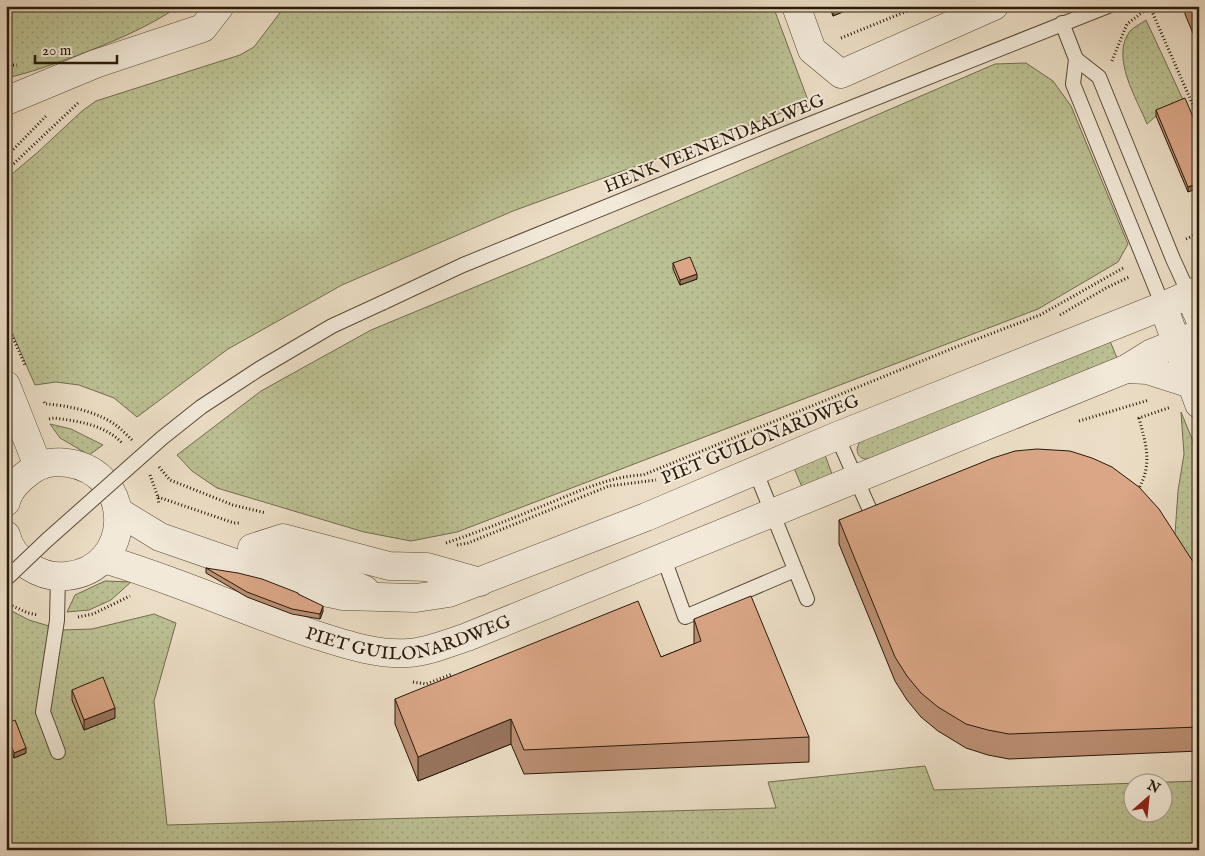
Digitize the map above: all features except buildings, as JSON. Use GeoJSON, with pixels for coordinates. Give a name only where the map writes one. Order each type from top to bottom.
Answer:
{"type":"FeatureCollection","features":[{"type":"Feature","properties":{"kind":"street"},"geometry":{"type":"LineString","coordinates":[[6,101],[95,64],[203,28],[220,6]]}},
{"type":"Feature","properties":{"kind":"street"},"geometry":{"type":"LineString","coordinates":[[796,6],[812,50],[841,74],[994,6]]}},
{"type":"Feature","properties":{"kind":"street","name":"PIET GUILONARDWEG"},"geometry":{"type":"LineString","coordinates":[[119,512],[160,537],[310,589],[343,596],[377,597],[416,598],[449,593],[646,517],[837,436],[1163,306],[1195,300]]}},
{"type":"Feature","properties":{"kind":"street"},"geometry":{"type":"LineString","coordinates":[[1163,306],[1188,339],[1196,395]]}},
{"type":"Feature","properties":{"kind":"street","name":"PIET GUILONARDWEG"},"geometry":{"type":"LineString","coordinates":[[104,559],[146,571],[186,588],[297,629],[357,648],[383,653],[409,653],[429,649],[467,637],[1126,369],[1150,354],[1188,339]]}},
{"type":"Feature","properties":{"kind":"street","name":"PIET GUILONARDWEG"},"geometry":{"type":"LineString","coordinates":[[1126,369],[1147,370],[1196,395]]}},
{"type":"Feature","properties":{"kind":"street"},"geometry":{"type":"LineString","coordinates":[[6,385],[38,466]]}},
{"type":"Feature","properties":{"kind":"street"},"geometry":{"type":"LineString","coordinates":[[6,502],[20,479],[38,466],[59,461],[80,464],[99,475],[113,492],[119,512],[116,537],[104,559],[90,569],[75,575],[58,577],[37,572],[19,559],[7,539]]}},
{"type":"Feature","properties":{"kind":"street"},"geometry":{"type":"LineString","coordinates":[[219,556],[247,535],[283,538],[388,566],[428,567],[480,582]]}},
{"type":"Feature","properties":{"kind":"street","name":"PIET GUILONARDWEG"},"geometry":{"type":"LineString","coordinates":[[247,535],[348,581],[377,597]]}},
{"type":"Feature","properties":{"kind":"lane","name":"HENK VEENENDAALWEG"},"geometry":{"type":"LineString","coordinates":[[6,579],[162,438],[201,407],[259,369],[332,326],[464,265],[1108,6]]}},
{"type":"Feature","properties":{"kind":"lane"},"geometry":{"type":"LineString","coordinates":[[1062,23],[1076,59],[1073,84],[1163,306]]}},
{"type":"Feature","properties":{"kind":"lane"},"geometry":{"type":"LineString","coordinates":[[1076,59],[1099,77],[1168,246],[1195,300]]}},
{"type":"Feature","properties":{"kind":"lane"},"geometry":{"type":"LineString","coordinates":[[837,436],[873,517]]}},
{"type":"Feature","properties":{"kind":"lane"},"geometry":{"type":"LineString","coordinates":[[755,470],[807,599]]}},
{"type":"Feature","properties":{"kind":"lane"},"geometry":{"type":"LineString","coordinates":[[663,556],[685,617],[795,570]]}},
{"type":"Feature","properties":{"kind":"lane"},"geometry":{"type":"LineString","coordinates":[[58,577],[57,620],[43,712],[58,752]]}},
{"type":"Feature","properties":{"kind":"path"},"geometry":{"type":"LineString","coordinates":[[836,40],[920,6]]}},
{"type":"Feature","properties":{"kind":"path"},"geometry":{"type":"LineString","coordinates":[[1150,6],[1199,119]]}},
{"type":"Feature","properties":{"kind":"path"},"geometry":{"type":"LineString","coordinates":[[6,171],[68,111],[80,102]]}},
{"type":"Feature","properties":{"kind":"path"},"geometry":{"type":"LineString","coordinates":[[1168,246],[1199,233]]}},
{"type":"Feature","properties":{"kind":"path"},"geometry":{"type":"LineString","coordinates":[[1059,316],[1146,262]]}},
{"type":"Feature","properties":{"kind":"path"},"geometry":{"type":"LineString","coordinates":[[443,544],[625,475],[643,475],[956,347],[1040,315],[1146,262]]}},
{"type":"Feature","properties":{"kind":"path"},"geometry":{"type":"LineString","coordinates":[[6,322],[26,367]]}},
{"type":"Feature","properties":{"kind":"path"},"geometry":{"type":"LineString","coordinates":[[1135,496],[1144,480],[1148,460],[1139,418],[1196,395]]}},
{"type":"Feature","properties":{"kind":"path"},"geometry":{"type":"LineString","coordinates":[[42,399],[45,404],[63,405],[91,413],[116,425],[134,442]]}},
{"type":"Feature","properties":{"kind":"path"},"geometry":{"type":"LineString","coordinates":[[158,466],[170,480],[232,505],[271,515]]}},
{"type":"Feature","properties":{"kind":"path","name":"PIET GUILONARDWEG"},"geometry":{"type":"LineString","coordinates":[[448,547],[468,542],[609,486],[659,480]]}},
{"type":"Feature","properties":{"kind":"path"},"geometry":{"type":"LineString","coordinates":[[158,497],[234,523],[247,535]]}},
{"type":"Feature","properties":{"kind":"green space"},"geometry":{"type":"Polygon","coordinates":[[[6,6],[179,6],[142,28],[103,45],[24,74],[6,78],[6,6]]]}},
{"type":"Feature","properties":{"kind":"green space"},"geometry":{"type":"Polygon","coordinates":[[[285,6],[773,6],[809,103],[513,211],[342,285],[228,349],[137,417],[114,398],[79,385],[56,382],[35,385],[6,319],[6,179],[82,111],[96,101],[240,55],[254,47],[285,6]]]}},
{"type":"Feature","properties":{"kind":"green space"},"geometry":{"type":"Polygon","coordinates":[[[1146,20],[1185,104],[1156,116],[1147,124],[1127,78],[1123,53],[1125,41],[1130,31],[1146,20]]]}},
{"type":"Feature","properties":{"kind":"green space"},"geometry":{"type":"Polygon","coordinates":[[[1026,63],[1053,81],[1071,106],[1128,244],[1118,262],[1038,309],[457,532],[411,541],[364,532],[217,488],[192,471],[177,455],[261,391],[371,330],[550,256],[995,64],[1026,63]]]}},
{"type":"Feature","properties":{"kind":"green space"},"geometry":{"type":"Polygon","coordinates":[[[1110,341],[1117,358],[870,459],[859,456],[857,450],[862,440],[1110,341]]]}},
{"type":"Feature","properties":{"kind":"green space"},"geometry":{"type":"Polygon","coordinates":[[[1181,412],[1199,456],[1199,589],[1174,548],[1178,491],[1184,454],[1181,412]]]}},
{"type":"Feature","properties":{"kind":"green space"},"geometry":{"type":"Polygon","coordinates":[[[50,424],[71,429],[103,445],[89,455],[60,438],[50,424]]]}},
{"type":"Feature","properties":{"kind":"green space"},"geometry":{"type":"Polygon","coordinates":[[[825,455],[832,474],[802,487],[794,468],[825,455]]]}},
{"type":"Feature","properties":{"kind":"green space"},"geometry":{"type":"Polygon","coordinates":[[[105,581],[131,582],[111,600],[89,610],[67,612],[75,595],[105,581]]]}},
{"type":"Feature","properties":{"kind":"green space"},"geometry":{"type":"Polygon","coordinates":[[[6,608],[29,620],[62,630],[92,629],[154,614],[176,623],[154,701],[167,825],[776,808],[768,782],[925,766],[934,790],[1122,784],[1122,824],[1172,824],[1172,782],[1199,781],[1199,842],[1129,850],[6,850],[6,608]]]}}]}
